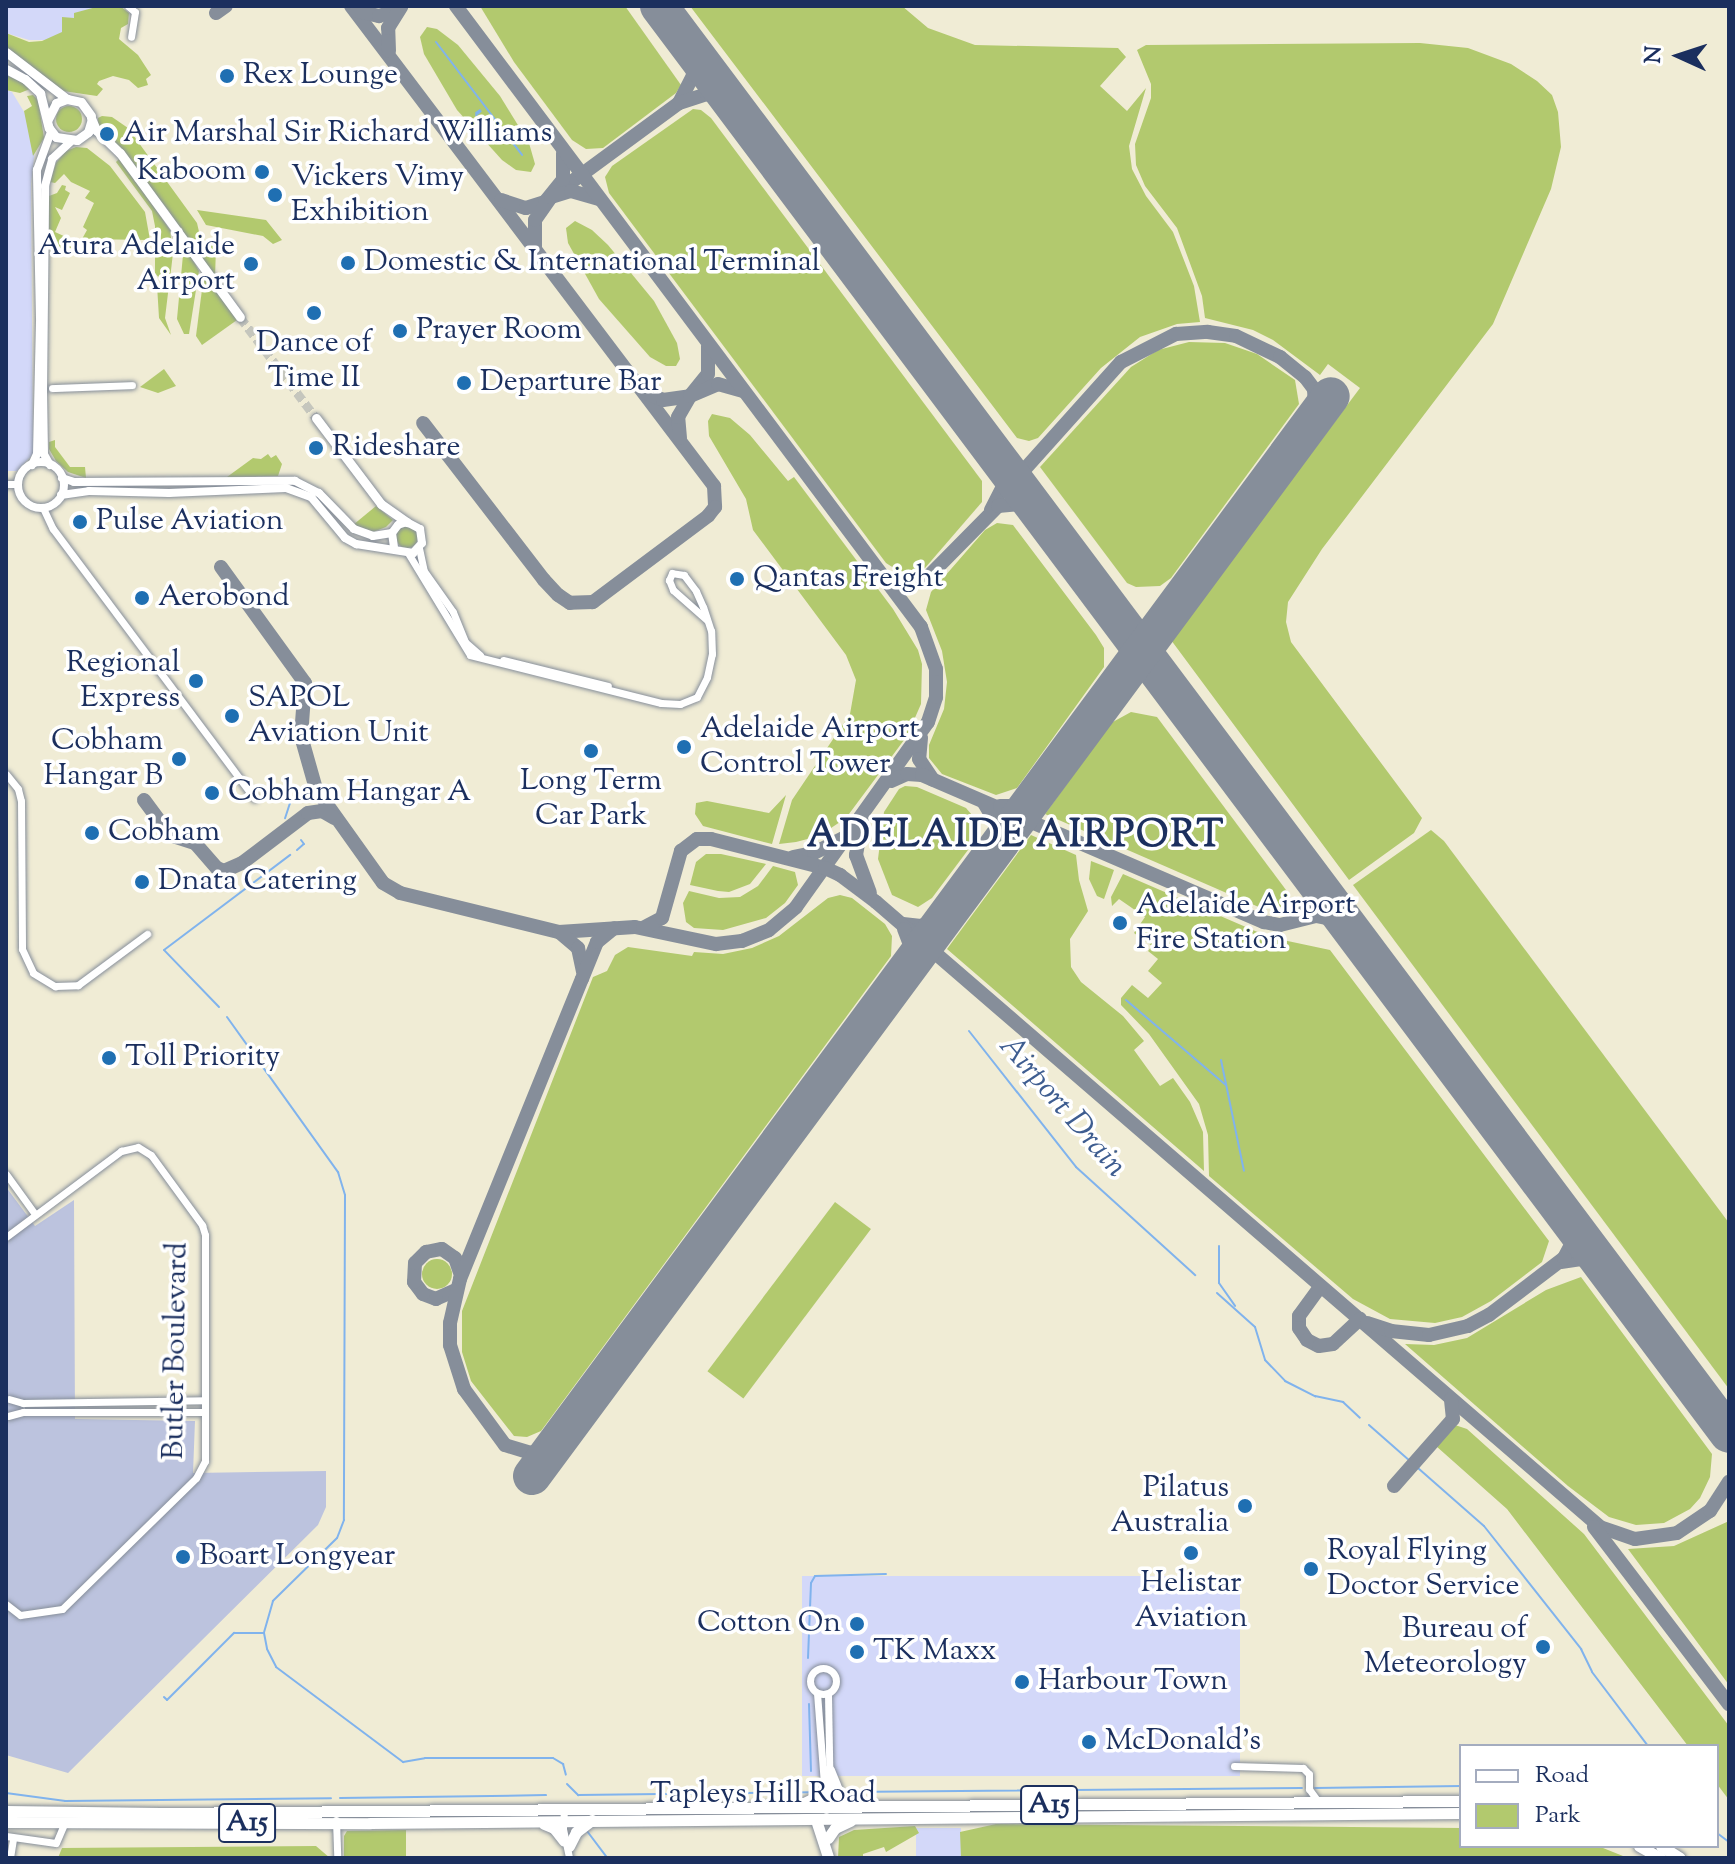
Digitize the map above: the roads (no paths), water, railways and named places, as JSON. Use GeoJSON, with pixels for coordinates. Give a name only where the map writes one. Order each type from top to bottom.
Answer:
{"type":"FeatureCollection","features":[{"type":"Feature","properties":{"kind":"main road"},"geometry":{"type":"LineString","coordinates":[[6,52],[67,99],[81,102],[96,130],[121,155],[240,317]]}},
{"type":"Feature","properties":{"kind":"main road"},"geometry":{"type":"LineString","coordinates":[[6,69],[36,89],[51,132],[70,142],[85,136],[91,117]]}},
{"type":"Feature","properties":{"kind":"main road"},"geometry":{"type":"LineString","coordinates":[[48,119],[56,103],[67,99]]}},
{"type":"Feature","properties":{"kind":"main road"},"geometry":{"type":"LineString","coordinates":[[316,418],[381,504],[407,522]]}},
{"type":"Feature","properties":{"kind":"main road"},"geometry":{"type":"LineString","coordinates":[[829,1770],[844,1807]]}},
{"type":"Feature","properties":{"kind":"main road"},"geometry":{"type":"LineString","coordinates":[[786,1808],[825,1793]]}},
{"type":"Feature","properties":{"kind":"main road","name":"Tapleys Hill Road"},"geometry":{"type":"LineString","coordinates":[[6,1822],[65,1818],[565,1817],[786,1808],[854,1819],[1459,1801]]}},
{"type":"Feature","properties":{"kind":"main road","name":"Tapleys Hill Road"},"geometry":{"type":"LineString","coordinates":[[336,1817],[538,1821],[565,1817],[593,1820],[825,1813],[844,1807],[1312,1807],[1459,1813]]}},
{"type":"Feature","properties":{"kind":"main road","name":"Tapleys Hill Road"},"geometry":{"type":"LineString","coordinates":[[6,1811],[65,1818]]}},
{"type":"Feature","properties":{"kind":"main road"},"geometry":{"type":"LineString","coordinates":[[825,1813],[828,1858]]}},
{"type":"Feature","properties":{"kind":"main road"},"geometry":{"type":"LineString","coordinates":[[828,1838],[835,1828],[854,1819]]}},
{"type":"Feature","properties":{"kind":"main road"},"geometry":{"type":"LineString","coordinates":[[568,1851],[576,1832],[593,1820]]}},
{"type":"Feature","properties":{"kind":"main road"},"geometry":{"type":"LineString","coordinates":[[538,1821],[554,1828],[568,1851]]}},
{"type":"Feature","properties":{"kind":"main road"},"geometry":{"type":"LineString","coordinates":[[1643,1848],[1661,1858]]}},
{"type":"Feature","properties":{"kind":"street"},"geometry":{"type":"LineString","coordinates":[[128,6],[135,12],[131,37]]}},
{"type":"Feature","properties":{"kind":"street"},"geometry":{"type":"LineString","coordinates":[[51,132],[37,170],[40,318],[37,454],[32,465],[22,473],[18,484],[25,502],[43,508],[54,504],[61,495],[62,478]]}},
{"type":"Feature","properties":{"kind":"street"},"geometry":{"type":"LineString","coordinates":[[70,142],[52,159],[46,174],[44,454],[62,478],[74,482],[295,481],[319,493],[354,529],[373,536],[392,533],[398,525],[407,522],[417,525],[422,533],[419,548],[424,571],[453,612],[471,649],[485,657],[585,678],[624,693]]}},
{"type":"Feature","properties":{"kind":"street"},"geometry":{"type":"LineString","coordinates":[[46,388],[132,385]]}},
{"type":"Feature","properties":{"kind":"street"},"geometry":{"type":"LineString","coordinates":[[32,465],[50,465]]}},
{"type":"Feature","properties":{"kind":"street"},"geometry":{"type":"LineString","coordinates":[[6,484],[18,484]]}},
{"type":"Feature","properties":{"kind":"street"},"geometry":{"type":"LineString","coordinates":[[61,495],[89,491],[169,493],[286,488],[311,497],[349,540],[394,547],[408,553],[470,655],[669,705],[686,703],[697,697],[707,677],[712,654],[707,620],[687,579],[680,573],[672,573],[669,580],[673,590],[707,620]]}},
{"type":"Feature","properties":{"kind":"street"},"geometry":{"type":"LineString","coordinates":[[43,508],[53,529],[254,798]]}},
{"type":"Feature","properties":{"kind":"street"},"geometry":{"type":"LineString","coordinates":[[392,533],[394,547]]}},
{"type":"Feature","properties":{"kind":"street"},"geometry":{"type":"LineString","coordinates":[[408,553],[419,548]]}},
{"type":"Feature","properties":{"kind":"street"},"geometry":{"type":"LineString","coordinates":[[6,774],[18,789],[21,801],[22,949],[33,973],[55,986],[78,985],[147,934]]}},
{"type":"Feature","properties":{"kind":"street","name":"Butler Boulevard"},"geometry":{"type":"LineString","coordinates":[[6,1237],[121,1151],[138,1147],[151,1155],[202,1225],[205,1235],[202,1470],[62,1609],[20,1615],[6,1604]]}},
{"type":"Feature","properties":{"kind":"street"},"geometry":{"type":"LineString","coordinates":[[6,1174],[35,1214]]}},
{"type":"Feature","properties":{"kind":"street"},"geometry":{"type":"LineString","coordinates":[[7,1398],[23,1403],[205,1400]]}},
{"type":"Feature","properties":{"kind":"street"},"geometry":{"type":"LineString","coordinates":[[7,1398],[12,1408],[7,1417]]}},
{"type":"Feature","properties":{"kind":"street"},"geometry":{"type":"LineString","coordinates":[[7,1417],[23,1412],[205,1412]]}},
{"type":"Feature","properties":{"kind":"street"},"geometry":{"type":"LineString","coordinates":[[825,1813],[829,1770],[828,1694],[837,1681],[832,1671],[824,1668],[811,1677],[811,1686],[817,1693],[818,1746],[825,1793],[825,1813],[828,1858]]}},
{"type":"Feature","properties":{"kind":"street"},"geometry":{"type":"LineString","coordinates":[[817,1693],[828,1694]]}},
{"type":"Feature","properties":{"kind":"street"},"geometry":{"type":"LineString","coordinates":[[1234,1766],[1303,1768],[1309,1774],[1312,1807]]}},
{"type":"Feature","properties":{"kind":"street"},"geometry":{"type":"LineString","coordinates":[[336,1817],[337,1858]]}},
{"type":"Feature","properties":{"kind":"street"},"geometry":{"type":"LineString","coordinates":[[565,1817],[568,1851]]}},
{"type":"Feature","properties":{"kind":"street"},"geometry":{"type":"LineString","coordinates":[[10,1858],[10,1837],[56,1843],[65,1818]]}},
{"type":"Feature","properties":{"kind":"waterway"},"geometry":{"type":"LineString","coordinates":[[436,42],[522,155]]}},
{"type":"Feature","properties":{"kind":"waterway"},"geometry":{"type":"LineString","coordinates":[[476,113],[480,110]]}},
{"type":"Feature","properties":{"kind":"waterway"},"geometry":{"type":"LineString","coordinates":[[476,115],[481,111]]}},
{"type":"Feature","properties":{"kind":"waterway","name":"Airport Drain"},"geometry":{"type":"LineString","coordinates":[[284,777],[290,803],[285,818]]}},
{"type":"Feature","properties":{"kind":"waterway","name":"Airport Drain"},"geometry":{"type":"LineString","coordinates":[[297,850],[304,844],[301,840]]}},
{"type":"Feature","properties":{"kind":"waterway"},"geometry":{"type":"LineString","coordinates":[[219,1007],[164,950],[290,855]]}},
{"type":"Feature","properties":{"kind":"waterway"},"geometry":{"type":"LineString","coordinates":[[1126,1000],[1226,1085]]}},
{"type":"Feature","properties":{"kind":"waterway"},"geometry":{"type":"LineString","coordinates":[[227,1017],[338,1172],[345,1195],[344,1520],[337,1538],[273,1601],[264,1633],[267,1649],[276,1667],[403,1762],[425,1758],[553,1758],[563,1764],[566,1775]]}},
{"type":"Feature","properties":{"kind":"waterway","name":"Airport Drain"},"geometry":{"type":"LineString","coordinates":[[969,1031],[1076,1167],[1195,1275]]}},
{"type":"Feature","properties":{"kind":"waterway"},"geometry":{"type":"LineString","coordinates":[[1221,1060],[1244,1171]]}},
{"type":"Feature","properties":{"kind":"waterway"},"geometry":{"type":"LineString","coordinates":[[1219,1246],[1219,1283],[1235,1306]]}},
{"type":"Feature","properties":{"kind":"waterway","name":"Airport Drain"},"geometry":{"type":"LineString","coordinates":[[1217,1293],[1255,1327],[1265,1360],[1285,1381],[1315,1396],[1343,1402],[1360,1418]]}},
{"type":"Feature","properties":{"kind":"waterway","name":"Airport Drain"},"geometry":{"type":"LineString","coordinates":[[1369,1425],[1484,1526],[1581,1649],[1592,1672],[1646,1744]]}},
{"type":"Feature","properties":{"kind":"waterway"},"geometry":{"type":"LineString","coordinates":[[808,1658],[811,1583],[815,1576],[886,1574]]}},
{"type":"Feature","properties":{"kind":"waterway"},"geometry":{"type":"LineString","coordinates":[[164,1697],[167,1700],[234,1633],[264,1633]]}},
{"type":"Feature","properties":{"kind":"waterway"},"geometry":{"type":"LineString","coordinates":[[809,1704],[811,1771]]}},
{"type":"Feature","properties":{"kind":"waterway"},"geometry":{"type":"LineString","coordinates":[[567,1784],[578,1795],[812,1792]]}},
{"type":"Feature","properties":{"kind":"waterway"},"geometry":{"type":"LineString","coordinates":[[1315,1788],[1459,1786]]}},
{"type":"Feature","properties":{"kind":"waterway"},"geometry":{"type":"LineString","coordinates":[[845,1792],[1302,1788]]}},
{"type":"Feature","properties":{"kind":"waterway"},"geometry":{"type":"LineString","coordinates":[[6,1793],[65,1801],[331,1798]]}},
{"type":"Feature","properties":{"kind":"waterway"},"geometry":{"type":"LineString","coordinates":[[340,1798],[546,1795]]}},
{"type":"Feature","properties":{"kind":"waterway"},"geometry":{"type":"LineString","coordinates":[[587,1831],[607,1858]]}},
{"type":"Feature","properties":{"kind":"waterway","name":"Airport Drain"},"geometry":{"type":"LineString","coordinates":[[1719,1834],[1729,1842]]}},
{"type":"Feature","properties":{"kind":"tunnel"},"geometry":{"type":"LineString","coordinates":[[240,317],[316,418]]}},
{"type":"Feature","properties":{"kind":"place","name":"Rex Lounge"},"geometry":{"type":"Point","coordinates":[227,76]}},
{"type":"Feature","properties":{"kind":"place","name":"Air Marshal Sir Richard Williams"},"geometry":{"type":"Point","coordinates":[107,134]}},
{"type":"Feature","properties":{"kind":"place","name":"Kaboom"},"geometry":{"type":"Point","coordinates":[262,172]}},
{"type":"Feature","properties":{"kind":"place","name":"Vickers Vimy Exhibition"},"geometry":{"type":"Point","coordinates":[275,195]}},
{"type":"Feature","properties":{"kind":"place","name":"Domestic & International Terminal"},"geometry":{"type":"Point","coordinates":[348,263]}},
{"type":"Feature","properties":{"kind":"place","name":"Atura Adelaide Airport"},"geometry":{"type":"Point","coordinates":[251,264]}},
{"type":"Feature","properties":{"kind":"place","name":"Dance of Time II"},"geometry":{"type":"Point","coordinates":[314,313]}},
{"type":"Feature","properties":{"kind":"place","name":"Prayer Room"},"geometry":{"type":"Point","coordinates":[400,331]}},
{"type":"Feature","properties":{"kind":"place","name":"Departure Bar"},"geometry":{"type":"Point","coordinates":[464,383]}},
{"type":"Feature","properties":{"kind":"place","name":"Rideshare"},"geometry":{"type":"Point","coordinates":[316,448]}},
{"type":"Feature","properties":{"kind":"place","name":"Pulse Aviation"},"geometry":{"type":"Point","coordinates":[80,522]}},
{"type":"Feature","properties":{"kind":"place","name":"Qantas Freight"},"geometry":{"type":"Point","coordinates":[737,579]}},
{"type":"Feature","properties":{"kind":"place","name":"Aerobond"},"geometry":{"type":"Point","coordinates":[142,598]}},
{"type":"Feature","properties":{"kind":"place","name":"Regional Express"},"geometry":{"type":"Point","coordinates":[196,681]}},
{"type":"Feature","properties":{"kind":"place","name":"SAPOL Aviation Unit"},"geometry":{"type":"Point","coordinates":[232,716]}},
{"type":"Feature","properties":{"kind":"place","name":"Adelaide Airport Control Tower"},"geometry":{"type":"Point","coordinates":[684,747]}},
{"type":"Feature","properties":{"kind":"place","name":"Long Term Car Park"},"geometry":{"type":"Point","coordinates":[591,751]}},
{"type":"Feature","properties":{"kind":"place","name":"Cobham Hangar B"},"geometry":{"type":"Point","coordinates":[179,759]}},
{"type":"Feature","properties":{"kind":"place","name":"Cobham Hangar A"},"geometry":{"type":"Point","coordinates":[212,793]}},
{"type":"Feature","properties":{"kind":"place","name":"Cobham"},"geometry":{"type":"Point","coordinates":[92,833]}},
{"type":"Feature","properties":{"kind":"place","name":"Dnata Catering"},"geometry":{"type":"Point","coordinates":[142,882]}},
{"type":"Feature","properties":{"kind":"place","name":"Adelaide Airport Fire Station"},"geometry":{"type":"Point","coordinates":[1120,923]}},
{"type":"Feature","properties":{"kind":"place","name":"Toll Priority"},"geometry":{"type":"Point","coordinates":[109,1058]}},
{"type":"Feature","properties":{"kind":"place","name":"Pilatus Australia"},"geometry":{"type":"Point","coordinates":[1245,1506]}},
{"type":"Feature","properties":{"kind":"place","name":"Helistar Aviation"},"geometry":{"type":"Point","coordinates":[1191,1553]}},
{"type":"Feature","properties":{"kind":"place","name":"Boart Longyear"},"geometry":{"type":"Point","coordinates":[183,1557]}},
{"type":"Feature","properties":{"kind":"place","name":"Royal Flying Doctor Service"},"geometry":{"type":"Point","coordinates":[1311,1569]}},
{"type":"Feature","properties":{"kind":"place","name":"Cotton On"},"geometry":{"type":"Point","coordinates":[857,1624]}},
{"type":"Feature","properties":{"kind":"place","name":"Bureau of Meteorology"},"geometry":{"type":"Point","coordinates":[1543,1647]}},
{"type":"Feature","properties":{"kind":"place","name":"TK Maxx"},"geometry":{"type":"Point","coordinates":[857,1652]}},
{"type":"Feature","properties":{"kind":"place","name":"Harbour Town"},"geometry":{"type":"Point","coordinates":[1022,1682]}},
{"type":"Feature","properties":{"kind":"place","name":"McDonald's"},"geometry":{"type":"Point","coordinates":[1089,1742]}},
{"type":"Feature","properties":{"kind":"district","name":"ADELAIDE AIRPORT"},"geometry":{"type":"Point","coordinates":[1016,838]}}]}
